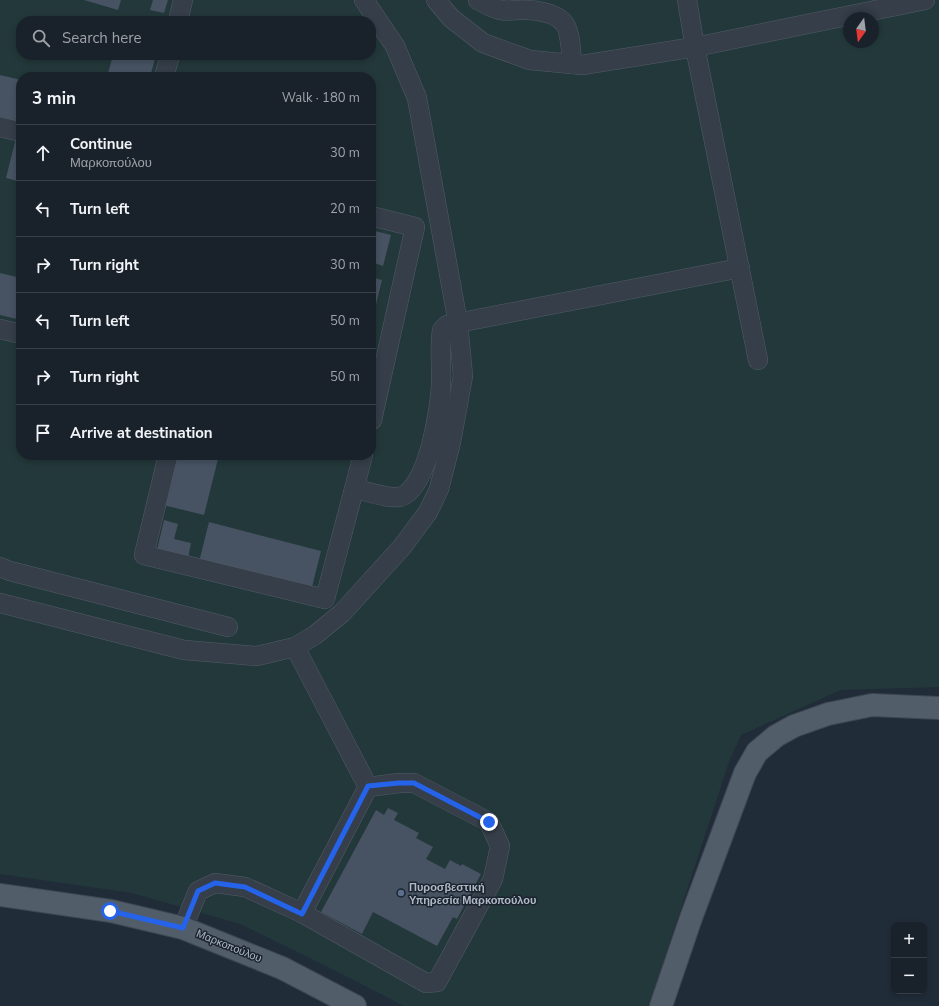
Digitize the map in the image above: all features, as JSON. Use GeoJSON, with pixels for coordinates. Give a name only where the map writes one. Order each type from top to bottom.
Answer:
{"type":"FeatureCollection","features":[{"type":"Feature","properties":{"kind":"main road"},"geometry":{"type":"LineString","coordinates":[[661,1006],[691,918],[745,773],[757,752],[776,736],[794,726],[828,714],[872,705],[939,708]]}},
{"type":"Feature","properties":{"kind":"main road","name":"Μαρκοπούλου"},"geometry":{"type":"LineString","coordinates":[[0,895],[110,911],[183,928],[282,968],[355,1006]]}},
{"type":"Feature","properties":{"kind":"lane"},"geometry":{"type":"LineString","coordinates":[[179,16],[183,0]]}},
{"type":"Feature","properties":{"kind":"lane"},"geometry":{"type":"LineString","coordinates":[[364,0],[375,16]]}},
{"type":"Feature","properties":{"kind":"lane"},"geometry":{"type":"LineString","coordinates":[[436,0],[451,18],[483,43],[530,60],[582,65],[695,47],[925,0]]}},
{"type":"Feature","properties":{"kind":"lane"},"geometry":{"type":"LineString","coordinates":[[478,0],[484,4],[501,10],[527,10],[551,14],[564,22],[571,44],[572,64]]}},
{"type":"Feature","properties":{"kind":"lane"},"geometry":{"type":"LineString","coordinates":[[687,0],[695,47],[758,360]]}},
{"type":"Feature","properties":{"kind":"lane"},"geometry":{"type":"LineString","coordinates":[[0,603],[184,650],[257,656],[295,647],[315,635],[342,613],[402,548],[428,512],[440,489],[451,442],[463,376],[458,323],[417,98],[395,46],[376,18]]}},
{"type":"Feature","properties":{"kind":"lane"},"geometry":{"type":"LineString","coordinates":[[165,72],[169,60]]}},
{"type":"Feature","properties":{"kind":"lane"},"geometry":{"type":"LineString","coordinates":[[0,127],[16,131]]}},
{"type":"Feature","properties":{"kind":"lane"},"geometry":{"type":"LineString","coordinates":[[376,217],[415,227],[376,399]]}},
{"type":"Feature","properties":{"kind":"lane"},"geometry":{"type":"LineString","coordinates":[[355,489],[390,497],[400,497],[412,490],[421,475],[430,450],[440,405],[440,340],[442,330],[446,325],[740,268]]}},
{"type":"Feature","properties":{"kind":"lane"},"geometry":{"type":"LineString","coordinates":[[0,329],[16,333]]}},
{"type":"Feature","properties":{"kind":"lane"},"geometry":{"type":"LineString","coordinates":[[167,460],[144,555],[325,599],[362,460]]}},
{"type":"Feature","properties":{"kind":"lane"},"geometry":{"type":"LineString","coordinates":[[0,567],[10,571],[228,627]]}},
{"type":"Feature","properties":{"kind":"lane"},"geometry":{"type":"LineString","coordinates":[[295,647],[368,786]]}},
{"type":"Feature","properties":{"kind":"lane"},"geometry":{"type":"LineString","coordinates":[[183,928],[198,891],[215,883],[245,887],[302,914],[426,983],[437,982],[493,879],[500,846],[489,822],[414,783],[368,786]]}},
{"type":"Feature","properties":{"kind":"lane"},"geometry":{"type":"LineString","coordinates":[[302,914],[368,786]]}},
{"type":"Feature","properties":{"kind":"green space"},"geometry":{"type":"Polygon","coordinates":[[[0,0],[939,0],[939,687],[841,690],[741,735],[730,759],[649,1006],[404,1006],[240,924],[132,893],[0,874],[0,0]]]}},
{"type":"Feature","properties":{"kind":"building"},"geometry":{"type":"Polygon","coordinates":[[[84,0],[121,0],[118,10],[84,0]]]}},
{"type":"Feature","properties":{"kind":"building"},"geometry":{"type":"Polygon","coordinates":[[[153,0],[168,0],[164,13],[150,10],[153,0]]]}},
{"type":"Feature","properties":{"kind":"building"},"geometry":{"type":"Polygon","coordinates":[[[112,60],[155,60],[151,72],[108,72],[112,60]]]}},
{"type":"Feature","properties":{"kind":"building"},"geometry":{"type":"Polygon","coordinates":[[[0,75],[16,79],[16,122],[0,117],[0,75]]]}},
{"type":"Feature","properties":{"kind":"building"},"geometry":{"type":"Polygon","coordinates":[[[16,138],[16,181],[6,178],[16,138]]]}},
{"type":"Feature","properties":{"kind":"building"},"geometry":{"type":"Polygon","coordinates":[[[376,231],[391,235],[383,266],[376,264],[376,231]]]}},
{"type":"Feature","properties":{"kind":"building"},"geometry":{"type":"Polygon","coordinates":[[[0,273],[16,277],[16,319],[0,315],[0,273]]]}},
{"type":"Feature","properties":{"kind":"building"},"geometry":{"type":"Polygon","coordinates":[[[376,278],[382,280],[376,305],[376,278]]]}},
{"type":"Feature","properties":{"kind":"building"},"geometry":{"type":"Polygon","coordinates":[[[175,460],[218,460],[204,515],[163,505],[175,460]]]}},
{"type":"Feature","properties":{"kind":"building"},"geometry":{"type":"Polygon","coordinates":[[[164,520],[178,524],[174,539],[191,543],[188,558],[157,550],[164,520]]]}},
{"type":"Feature","properties":{"kind":"building"},"geometry":{"type":"Polygon","coordinates":[[[209,522],[321,551],[311,591],[199,562],[209,522]]]}},
{"type":"Feature","properties":{"kind":"building","name":"Πυροσβεστική Υπηρεσία Μαρκοπούλου"},"geometry":{"type":"Polygon","coordinates":[[[388,808],[398,813],[394,820],[419,833],[416,838],[433,847],[426,859],[445,869],[450,860],[461,866],[462,864],[481,874],[457,919],[453,917],[437,946],[373,912],[362,934],[321,912],[376,810],[384,815],[388,808]]]}},
{"type":"Feature","properties":{"kind":"place","name":"Πυροσβεστική Υπηρεσία Μαρκοπούλου"},"geometry":{"type":"Point","coordinates":[401,893]}},
{"type":"Feature","properties":{"kind":"route"},"geometry":{"type":"LineString","coordinates":[[110,911],[183,928],[198,891],[215,883],[245,887],[302,914],[368,786],[414,783],[489,822]]}}]}
